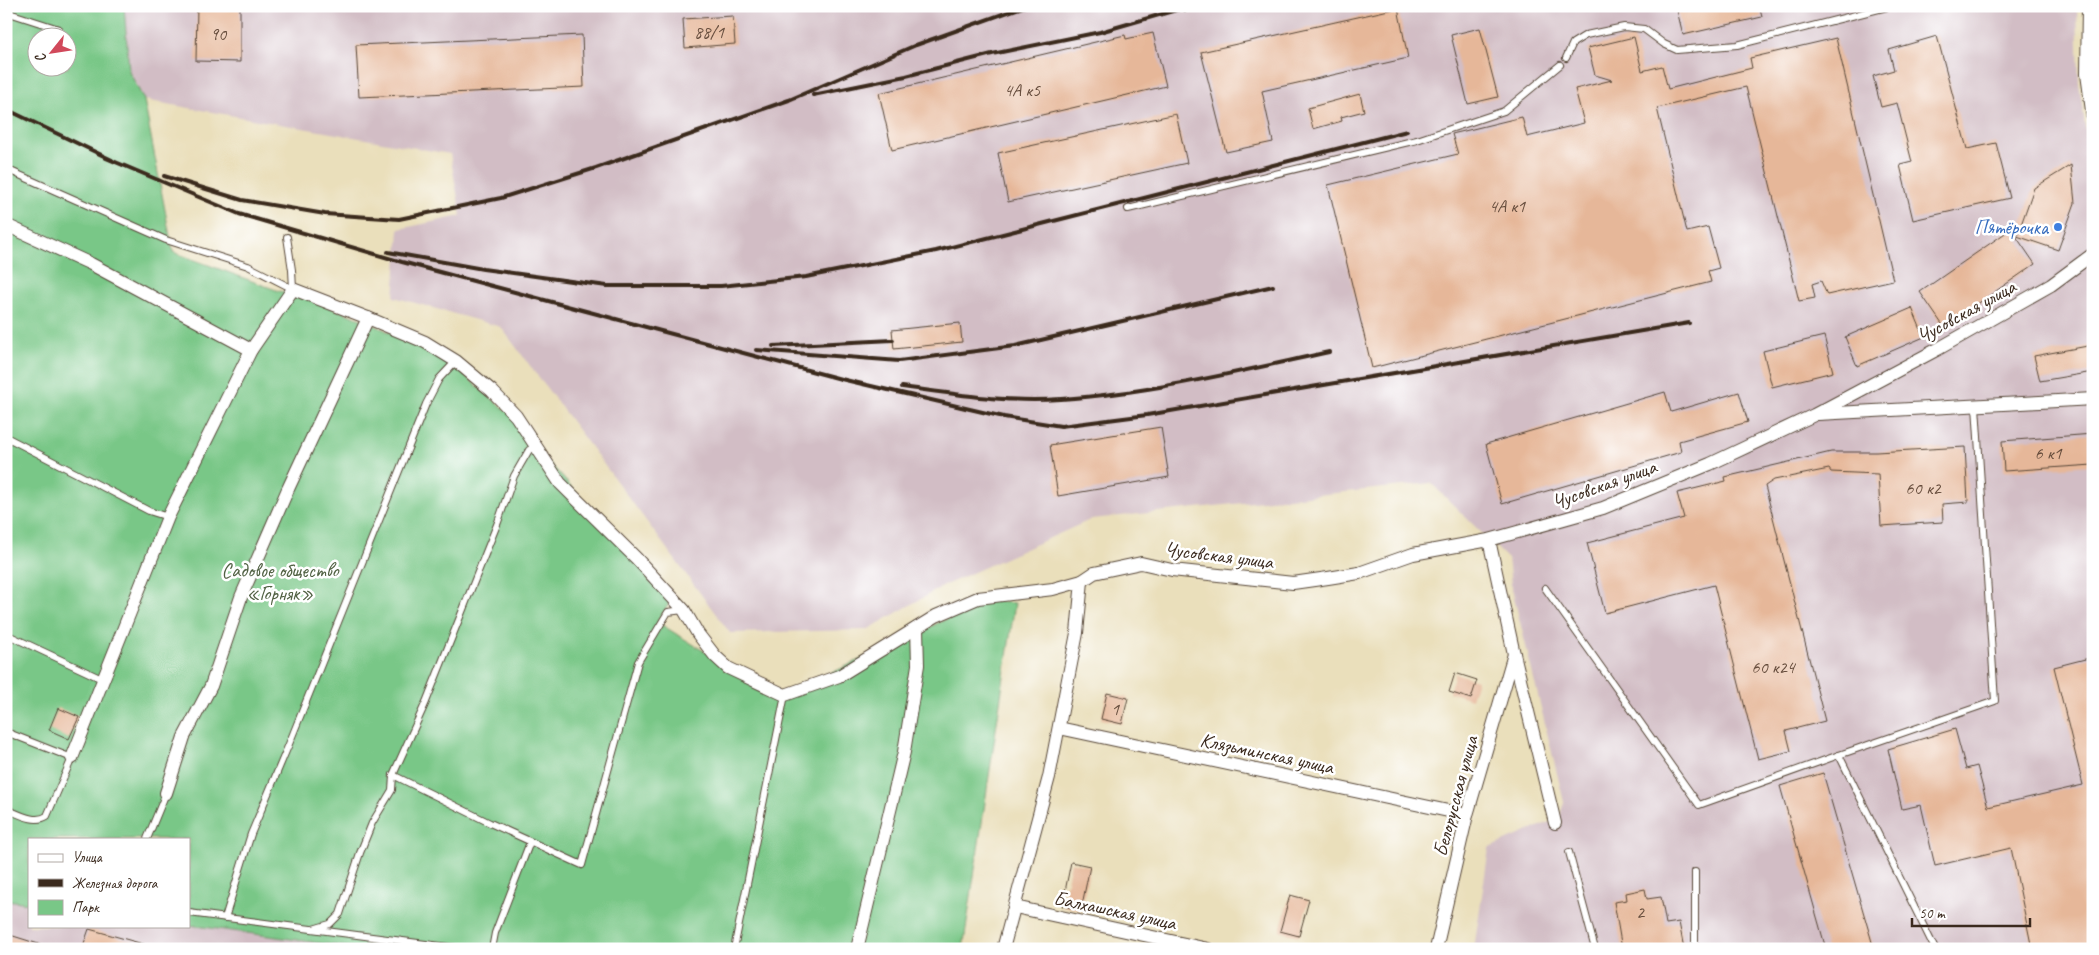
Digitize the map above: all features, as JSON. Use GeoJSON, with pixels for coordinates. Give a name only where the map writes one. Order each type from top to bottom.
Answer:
{"type":"FeatureCollection","features":[{"type":"Feature","properties":{"kind":"street"},"geometry":{"type":"LineString","coordinates":[[2088,6],[2093,118]]}},
{"type":"Feature","properties":{"kind":"street"},"geometry":{"type":"LineString","coordinates":[[6,224],[91,264],[251,350]]}},
{"type":"Feature","properties":{"kind":"street","name":"Чусовская улица"},"geometry":{"type":"LineString","coordinates":[[785,695],[839,676],[936,616],[978,598],[1052,589],[1082,581],[1094,573],[1141,563],[1172,570],[1293,583],[1359,573],[1413,554],[1490,540],[1604,508],[1710,464],[1814,415],[1938,349],[2043,289],[2093,254]]}},
{"type":"Feature","properties":{"kind":"street"},"geometry":{"type":"LineString","coordinates":[[72,758],[168,518],[251,350],[293,289],[425,342],[456,361],[492,391],[516,416],[560,483],[636,558],[684,610],[698,634],[715,656],[728,668],[785,695]]}},
{"type":"Feature","properties":{"kind":"street"},"geometry":{"type":"LineString","coordinates":[[166,794],[184,737],[211,686],[241,597],[288,489],[368,318]]}},
{"type":"Feature","properties":{"kind":"street"},"geometry":{"type":"LineString","coordinates":[[1814,415],[2093,399]]}},
{"type":"Feature","properties":{"kind":"street"},"geometry":{"type":"LineString","coordinates":[[1490,540],[1514,654],[1555,823]]}},
{"type":"Feature","properties":{"kind":"street"},"geometry":{"type":"LineString","coordinates":[[1003,949],[1047,786],[1077,633],[1082,581]]}},
{"type":"Feature","properties":{"kind":"street"},"geometry":{"type":"LineString","coordinates":[[857,949],[904,752],[918,665],[917,628]]}},
{"type":"Feature","properties":{"kind":"street","name":"Белорусская улица"},"geometry":{"type":"LineString","coordinates":[[1436,949],[1467,815],[1514,654]]}},
{"type":"Feature","properties":{"kind":"street","name":"Клязьминская улица"},"geometry":{"type":"LineString","coordinates":[[1059,728],[1467,815]]}},
{"type":"Feature","properties":{"kind":"street","name":"Балхашская улица"},"geometry":{"type":"LineString","coordinates":[[1015,907],[1208,949]]}},
{"type":"Feature","properties":{"kind":"lane"},"geometry":{"type":"LineString","coordinates":[[1566,58],[1573,43],[1586,35],[1624,27],[1644,29],[1664,44],[1677,50],[1737,45],[1891,6]]}},
{"type":"Feature","properties":{"kind":"lane"},"geometry":{"type":"LineString","coordinates":[[6,12],[56,28]]}},
{"type":"Feature","properties":{"kind":"lane"},"geometry":{"type":"LineString","coordinates":[[1128,210],[1417,140],[1504,110],[1560,65]]}},
{"type":"Feature","properties":{"kind":"lane"},"geometry":{"type":"LineString","coordinates":[[6,170],[166,240],[248,266],[293,289]]}},
{"type":"Feature","properties":{"kind":"lane"},"geometry":{"type":"LineString","coordinates":[[287,237],[293,289]]}},
{"type":"Feature","properties":{"kind":"lane"},"geometry":{"type":"LineString","coordinates":[[225,918],[250,834],[289,744],[426,404],[439,379],[456,361]]}},
{"type":"Feature","properties":{"kind":"lane"},"geometry":{"type":"LineString","coordinates":[[1545,588],[1699,805],[1995,701],[1976,406]]}},
{"type":"Feature","properties":{"kind":"lane"},"geometry":{"type":"LineString","coordinates":[[6,437],[149,511],[168,518]]}},
{"type":"Feature","properties":{"kind":"lane"},"geometry":{"type":"LineString","coordinates":[[313,929],[330,924],[340,914],[360,853],[372,823],[392,790],[393,775],[426,702],[468,592],[498,522],[514,476],[529,450],[535,447]]}},
{"type":"Feature","properties":{"kind":"lane"},"geometry":{"type":"LineString","coordinates":[[393,775],[530,842],[582,865],[638,662],[668,612],[684,610]]}},
{"type":"Feature","properties":{"kind":"lane"},"geometry":{"type":"LineString","coordinates":[[6,634],[104,680]]}},
{"type":"Feature","properties":{"kind":"lane"},"geometry":{"type":"LineString","coordinates":[[734,949],[785,695]]}},
{"type":"Feature","properties":{"kind":"lane"},"geometry":{"type":"LineString","coordinates":[[6,732],[72,758],[47,816],[41,820],[34,819],[6,809]]}},
{"type":"Feature","properties":{"kind":"lane"},"geometry":{"type":"LineString","coordinates":[[1839,755],[1935,949]]}},
{"type":"Feature","properties":{"kind":"lane"},"geometry":{"type":"LineString","coordinates":[[147,838],[166,794]]}},
{"type":"Feature","properties":{"kind":"lane"},"geometry":{"type":"LineString","coordinates":[[492,949],[495,933],[530,842]]}},
{"type":"Feature","properties":{"kind":"lane"},"geometry":{"type":"LineString","coordinates":[[1568,852],[1595,949]]}},
{"type":"Feature","properties":{"kind":"lane"},"geometry":{"type":"LineString","coordinates":[[1695,872],[1695,949]]}},
{"type":"Feature","properties":{"kind":"lane"},"geometry":{"type":"LineString","coordinates":[[190,913],[464,949]]}},
{"type":"Feature","properties":{"kind":"shaded area"},"geometry":{"type":"Polygon","coordinates":[[[124,6],[2077,6],[2079,84],[2093,180],[2093,949],[1474,949],[1489,848],[1559,818],[1564,802],[1511,585],[1508,559],[1431,483],[1092,519],[943,586],[867,630],[730,633],[501,327],[394,297],[399,229],[461,216],[450,154],[144,100],[129,71],[124,6]]]}},
{"type":"Feature","properties":{"kind":"shaded area"},"geometry":{"type":"Polygon","coordinates":[[[6,900],[28,903],[28,928],[190,928],[190,925],[363,949],[6,949],[6,900]]]}},
{"type":"Feature","properties":{"kind":"green space","name":"Садовое общество «Горняк»"},"geometry":{"type":"Polygon","coordinates":[[[6,6],[124,6],[129,71],[144,100],[173,252],[279,291],[304,297],[368,322],[444,358],[515,418],[529,440],[672,599],[657,622],[757,684],[785,695],[970,608],[994,601],[1015,603],[963,949],[363,949],[190,925],[190,838],[28,838],[28,903],[6,900],[6,6]]]}},
{"type":"Feature","properties":{"kind":"building"},"geometry":{"type":"Polygon","coordinates":[[[197,6],[240,6],[240,62],[196,61],[197,6]]]}},
{"type":"Feature","properties":{"kind":"building"},"geometry":{"type":"Polygon","coordinates":[[[1676,6],[1759,6],[1762,17],[1683,35],[1676,6]]]}},
{"type":"Feature","properties":{"kind":"building"},"geometry":{"type":"Polygon","coordinates":[[[1398,8],[1408,58],[1262,91],[1273,142],[1226,152],[1201,52],[1398,8]]]}},
{"type":"Feature","properties":{"kind":"building"},"geometry":{"type":"Polygon","coordinates":[[[733,16],[735,44],[685,48],[683,19],[733,16]]]}},
{"type":"Feature","properties":{"kind":"building"},"geometry":{"type":"Polygon","coordinates":[[[1480,28],[1498,97],[1468,104],[1451,35],[1480,28]]]}},
{"type":"Feature","properties":{"kind":"building"},"geometry":{"type":"Polygon","coordinates":[[[1153,33],[1166,86],[892,150],[879,93],[1125,35],[1126,39],[1153,33]]]}},
{"type":"Feature","properties":{"kind":"building"},"geometry":{"type":"Polygon","coordinates":[[[582,35],[584,87],[359,97],[356,45],[582,35]]]}},
{"type":"Feature","properties":{"kind":"building"},"geometry":{"type":"Polygon","coordinates":[[[1937,36],[1967,149],[1996,143],[2010,198],[1913,220],[1900,165],[1912,162],[1897,103],[1881,107],[1873,76],[1894,70],[1889,50],[1937,36]]]}},
{"type":"Feature","properties":{"kind":"building"},"geometry":{"type":"Polygon","coordinates":[[[1634,37],[1642,71],[1662,66],[1668,89],[1752,68],[1750,58],[1836,38],[1893,280],[1827,295],[1821,281],[1812,284],[1815,298],[1799,301],[1746,87],[1657,108],[1687,232],[1708,227],[1719,268],[1708,271],[1711,282],[1372,368],[1328,185],[1458,154],[1452,134],[1522,117],[1527,137],[1584,123],[1575,89],[1612,80],[1595,75],[1588,48],[1634,37]]]}},
{"type":"Feature","properties":{"kind":"building"},"geometry":{"type":"Polygon","coordinates":[[[1360,94],[1364,111],[1341,117],[1342,121],[1313,129],[1308,108],[1360,94]]]}},
{"type":"Feature","properties":{"kind":"building"},"geometry":{"type":"Polygon","coordinates":[[[1176,114],[1187,163],[1008,202],[998,153],[1176,114]]]}},
{"type":"Feature","properties":{"kind":"building"},"geometry":{"type":"Polygon","coordinates":[[[2071,165],[2075,203],[2058,250],[2017,236],[2034,188],[2071,165]]]}},
{"type":"Feature","properties":{"kind":"building"},"geometry":{"type":"Polygon","coordinates":[[[2011,229],[2035,264],[1944,327],[1920,292],[2011,229]]]}},
{"type":"Feature","properties":{"kind":"building"},"geometry":{"type":"Polygon","coordinates":[[[1912,308],[1924,337],[1857,366],[1845,337],[1912,308]]]}},
{"type":"Feature","properties":{"kind":"building"},"geometry":{"type":"Polygon","coordinates":[[[960,323],[962,342],[894,349],[892,330],[960,323]]]}},
{"type":"Feature","properties":{"kind":"building"},"geometry":{"type":"Polygon","coordinates":[[[1824,336],[1833,372],[1772,387],[1763,351],[1824,336]]]}},
{"type":"Feature","properties":{"kind":"building"},"geometry":{"type":"Polygon","coordinates":[[[2093,345],[2093,372],[2040,381],[2034,356],[2093,345]]]}},
{"type":"Feature","properties":{"kind":"building"},"geometry":{"type":"Polygon","coordinates":[[[1665,392],[1671,412],[1739,392],[1748,422],[1679,441],[1681,452],[1502,504],[1486,444],[1665,392]]]}},
{"type":"Feature","properties":{"kind":"building"},"geometry":{"type":"Polygon","coordinates":[[[1161,427],[1169,477],[1058,496],[1050,445],[1161,427]]]}},
{"type":"Feature","properties":{"kind":"building"},"geometry":{"type":"Polygon","coordinates":[[[2093,434],[2093,465],[2004,471],[2002,441],[2093,434]]]}},
{"type":"Feature","properties":{"kind":"building"},"geometry":{"type":"Polygon","coordinates":[[[1965,447],[1968,502],[1942,504],[1943,522],[1881,526],[1878,474],[1831,472],[1829,469],[1774,480],[1765,486],[1825,721],[1786,731],[1791,751],[1758,759],[1714,585],[1605,613],[1587,543],[1684,518],[1677,493],[1726,481],[1725,477],[1831,452],[1876,452],[1965,447]]]}},
{"type":"Feature","properties":{"kind":"building"},"geometry":{"type":"Polygon","coordinates":[[[2093,657],[2093,949],[2032,949],[2011,848],[1935,866],[1921,805],[1902,809],[1888,749],[1955,729],[1966,769],[1977,766],[1988,807],[2083,785],[2054,667],[2093,657]]]}},
{"type":"Feature","properties":{"kind":"building"},"geometry":{"type":"Polygon","coordinates":[[[1455,673],[1477,680],[1471,699],[1449,692],[1455,673]]]}},
{"type":"Feature","properties":{"kind":"building"},"geometry":{"type":"Polygon","coordinates":[[[1107,693],[1128,698],[1122,724],[1101,719],[1107,693]]]}},
{"type":"Feature","properties":{"kind":"building"},"geometry":{"type":"Polygon","coordinates":[[[58,708],[79,717],[69,739],[49,730],[58,708]]]}},
{"type":"Feature","properties":{"kind":"building"},"geometry":{"type":"Polygon","coordinates":[[[1823,773],[1874,949],[1826,949],[1780,786],[1823,773]]]}},
{"type":"Feature","properties":{"kind":"building"},"geometry":{"type":"Polygon","coordinates":[[[1071,862],[1090,866],[1081,910],[1062,906],[1071,862]]]}},
{"type":"Feature","properties":{"kind":"building"},"geometry":{"type":"Polygon","coordinates":[[[1645,889],[1647,899],[1661,897],[1666,924],[1679,922],[1684,949],[1622,949],[1614,902],[1627,900],[1626,893],[1645,889]]]}},
{"type":"Feature","properties":{"kind":"building"},"geometry":{"type":"Polygon","coordinates":[[[1290,895],[1309,900],[1299,936],[1280,931],[1290,895]]]}},
{"type":"Feature","properties":{"kind":"building"},"geometry":{"type":"Polygon","coordinates":[[[89,929],[147,945],[147,949],[82,949],[89,929]]]}},
{"type":"Feature","properties":{"kind":"building"},"geometry":{"type":"Polygon","coordinates":[[[10,935],[45,946],[45,949],[6,949],[10,935]]]}},
{"type":"Feature","properties":{"kind":"railway"},"geometry":{"type":"LineString","coordinates":[[164,176],[242,200],[325,214],[399,219],[501,198],[596,168],[789,100],[916,45],[1025,6]]}},
{"type":"Feature","properties":{"kind":"railway"},"geometry":{"type":"LineString","coordinates":[[813,95],[906,76],[992,54],[1100,32],[1190,6]]}},
{"type":"Feature","properties":{"kind":"railway"},"geometry":{"type":"LineString","coordinates":[[1184,10],[1223,6]]}},
{"type":"Feature","properties":{"kind":"railway"},"geometry":{"type":"LineString","coordinates":[[6,109],[112,160]]}},
{"type":"Feature","properties":{"kind":"railway"},"geometry":{"type":"LineString","coordinates":[[388,252],[483,269],[607,286],[721,286],[806,277],[936,251],[1407,131]]}},
{"type":"Feature","properties":{"kind":"railway"},"geometry":{"type":"LineString","coordinates":[[106,158],[239,214],[402,262],[841,379],[1004,417],[1061,426],[1147,415],[1689,323]]}},
{"type":"Feature","properties":{"kind":"railway"},"geometry":{"type":"LineString","coordinates":[[756,350],[899,361],[1015,346],[1273,286]]}},
{"type":"Feature","properties":{"kind":"railway"},"geometry":{"type":"LineString","coordinates":[[773,346],[893,340]]}},
{"type":"Feature","properties":{"kind":"railway"},"geometry":{"type":"LineString","coordinates":[[902,387],[1001,399],[1061,399],[1163,387],[1329,352]]}},
{"type":"Feature","properties":{"kind":"place","name":"Пятёрочка"},"geometry":{"type":"Point","coordinates":[2058,227]}}]}
